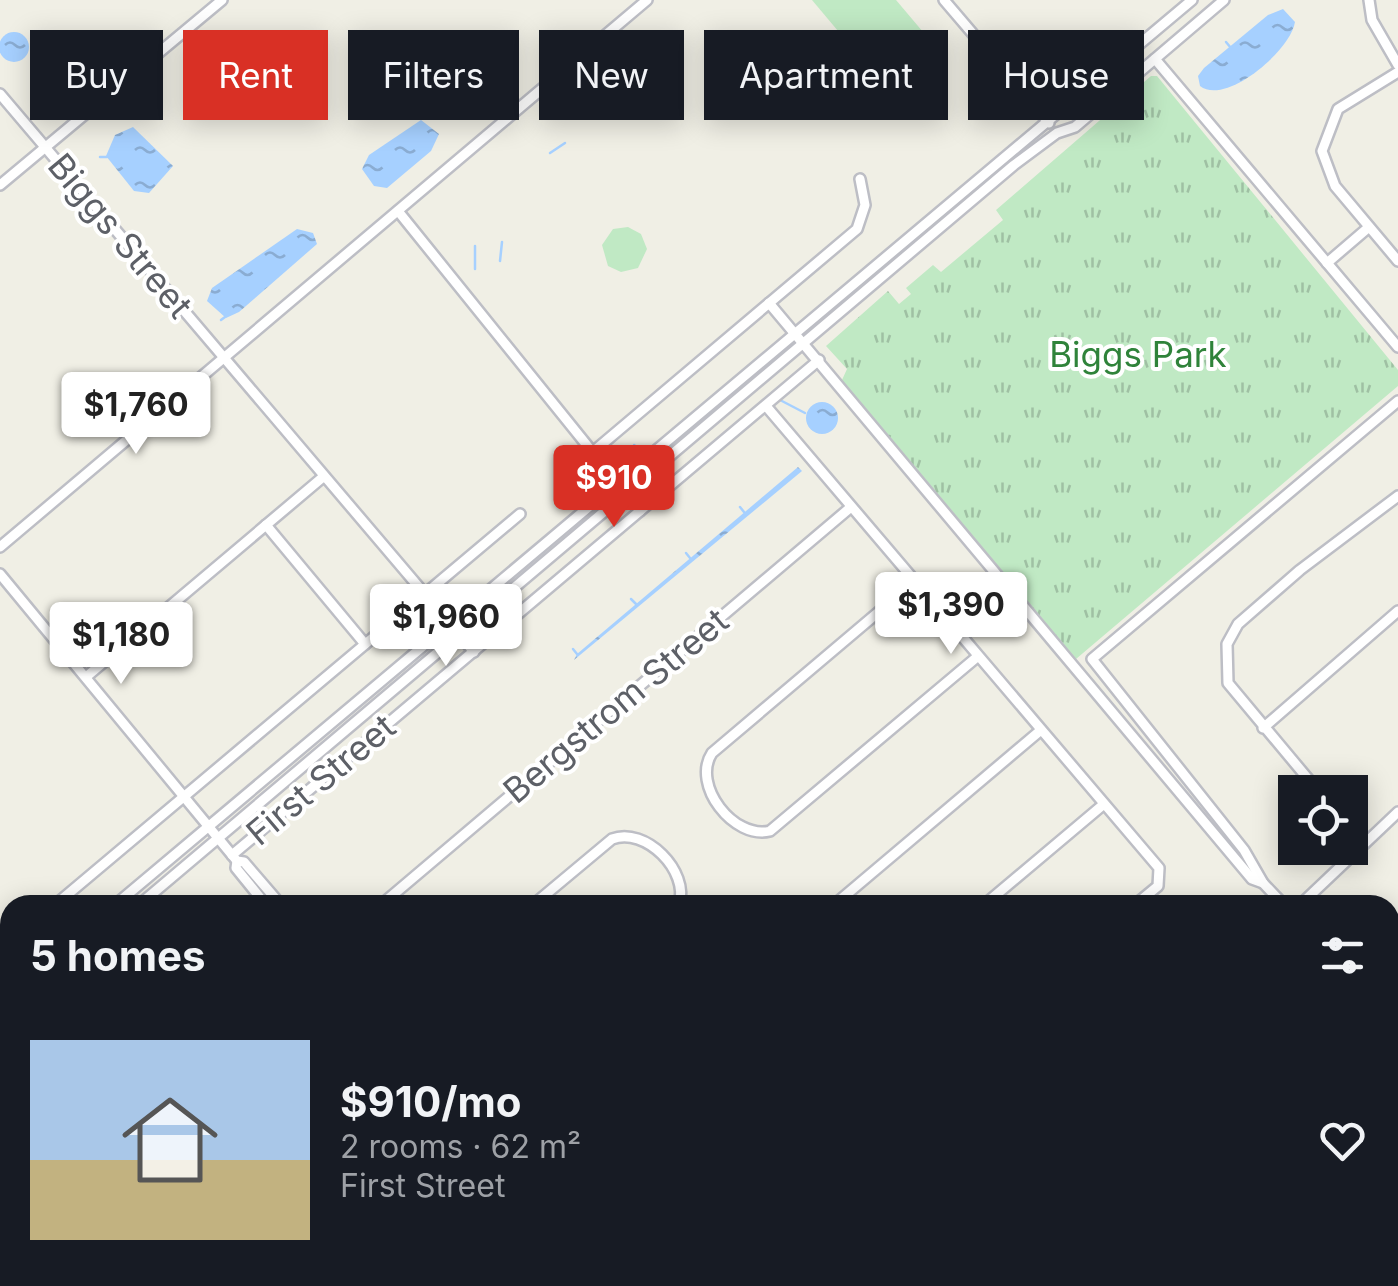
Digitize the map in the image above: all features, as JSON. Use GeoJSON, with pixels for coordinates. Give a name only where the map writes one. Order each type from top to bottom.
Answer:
{"type":"FeatureCollection","features":[{"type":"Feature","properties":{"kind":"street"},"geometry":{"type":"LineString","coordinates":[[0,185],[47,150],[222,0]]}},
{"type":"Feature","properties":{"kind":"street"},"geometry":{"type":"LineString","coordinates":[[944,0],[970,30]]}},
{"type":"Feature","properties":{"kind":"street"},"geometry":{"type":"LineString","coordinates":[[1144,39],[1192,0]]}},
{"type":"Feature","properties":{"kind":"street"},"geometry":{"type":"LineString","coordinates":[[151,895],[804,342],[1224,0]]}},
{"type":"Feature","properties":{"kind":"street"},"geometry":{"type":"LineString","coordinates":[[1370,0],[1372,20],[1398,68],[1338,109],[1323,141],[1326,172],[1398,261]]}},
{"type":"Feature","properties":{"kind":"street"},"geometry":{"type":"LineString","coordinates":[[0,547],[643,1]]}},
{"type":"Feature","properties":{"kind":"street"},"geometry":{"type":"LineString","coordinates":[[1155,59],[1398,347]]}},
{"type":"Feature","properties":{"kind":"street","name":"Biggs Street"},"geometry":{"type":"LineString","coordinates":[[0,94],[474,652]]}},
{"type":"Feature","properties":{"kind":"street"},"geometry":{"type":"LineString","coordinates":[[127,895],[1046,120],[1057,133]]}},
{"type":"Feature","properties":{"kind":"street"},"geometry":{"type":"LineString","coordinates":[[594,450],[856,229],[865,205],[860,179]]}},
{"type":"Feature","properties":{"kind":"street"},"geometry":{"type":"LineString","coordinates":[[398,211],[640,511]]}},
{"type":"Feature","properties":{"kind":"street"},"geometry":{"type":"LineString","coordinates":[[1327,263],[1369,228]]}},
{"type":"Feature","properties":{"kind":"street"},"geometry":{"type":"LineString","coordinates":[[769,303],[1252,879],[1263,882]]}},
{"type":"Feature","properties":{"kind":"street","name":"First Street"},"geometry":{"type":"LineString","coordinates":[[234,858],[819,360]]}},
{"type":"Feature","properties":{"kind":"street"},"geometry":{"type":"LineString","coordinates":[[1275,895],[1244,850],[1092,658],[1398,400]]}},
{"type":"Feature","properties":{"kind":"street"},"geometry":{"type":"LineString","coordinates":[[766,406],[1159,868],[1158,886],[1147,895]]}},
{"type":"Feature","properties":{"kind":"street"},"geometry":{"type":"LineString","coordinates":[[86,676],[323,477]]}},
{"type":"Feature","properties":{"kind":"street"},"geometry":{"type":"LineString","coordinates":[[1304,775],[1228,683],[1227,644],[1238,624],[1322,551],[1398,496]]}},
{"type":"Feature","properties":{"kind":"street","name":"Bergstrom Street"},"geometry":{"type":"LineString","coordinates":[[393,895],[851,507]]}},
{"type":"Feature","properties":{"kind":"street"},"geometry":{"type":"LineString","coordinates":[[68,895],[520,514]]}},
{"type":"Feature","properties":{"kind":"street"},"geometry":{"type":"LineString","coordinates":[[266,524],[365,644]]}},
{"type":"Feature","properties":{"kind":"street"},"geometry":{"type":"LineString","coordinates":[[0,574],[186,795],[258,895]]}},
{"type":"Feature","properties":{"kind":"street"},"geometry":{"type":"LineString","coordinates":[[914,582],[712,753],[705,764],[705,780],[722,809],[746,830],[770,832],[977,657]]}},
{"type":"Feature","properties":{"kind":"street"},"geometry":{"type":"LineString","coordinates":[[1263,728],[1398,611]]}},
{"type":"Feature","properties":{"kind":"street"},"geometry":{"type":"LineString","coordinates":[[846,895],[1041,730]]}},
{"type":"Feature","properties":{"kind":"street"},"geometry":{"type":"LineString","coordinates":[[996,895],[1104,804]]}},
{"type":"Feature","properties":{"kind":"street"},"geometry":{"type":"LineString","coordinates":[[1368,840],[1398,812]]}},
{"type":"Feature","properties":{"kind":"street"},"geometry":{"type":"LineString","coordinates":[[544,895],[612,839],[625,834],[640,837],[664,858],[682,888],[681,895]]}},
{"type":"Feature","properties":{"kind":"street"},"geometry":{"type":"LineString","coordinates":[[234,858],[244,862],[272,895]]}},
{"type":"Feature","properties":{"kind":"street"},"geometry":{"type":"LineString","coordinates":[[1310,895],[1342,865]]}},
{"type":"Feature","properties":{"kind":"green space"},"geometry":{"type":"Polygon","coordinates":[[[812,0],[896,0],[921,30],[837,30],[812,0]]]}},
{"type":"Feature","properties":{"kind":"green space","name":"Biggs Park"},"geometry":{"type":"Polygon","coordinates":[[[1157,76],[1398,370],[1398,386],[1076,659],[842,380],[847,369],[826,346],[888,291],[899,304],[911,294],[906,288],[933,265],[941,272],[1003,220],[996,210],[1100,120],[1144,120],[1144,82],[1157,76]]]}},
{"type":"Feature","properties":{"kind":"green space"},"geometry":{"type":"Polygon","coordinates":[[[628,227],[641,234],[647,249],[638,268],[621,272],[608,266],[602,245],[613,229],[628,227]]]}},
{"type":"Feature","properties":{"kind":"water"},"geometry":{"type":"Polygon","coordinates":[[[1283,9],[1295,22],[1291,34],[1270,60],[1225,88],[1211,90],[1200,86],[1198,76],[1204,68],[1268,15],[1283,9]]]}},
{"type":"Feature","properties":{"kind":"water"},"geometry":{"type":"Polygon","coordinates":[[[14,32],[25,36],[29,47],[25,58],[14,62],[3,58],[-1,47],[3,36],[14,32]]]}},
{"type":"Feature","properties":{"kind":"water"},"geometry":{"type":"Polygon","coordinates":[[[421,120],[439,134],[431,151],[387,188],[374,186],[362,169],[369,155],[421,120]]]}},
{"type":"Feature","properties":{"kind":"water"},"geometry":{"type":"Polygon","coordinates":[[[133,127],[173,166],[149,193],[134,191],[106,156],[115,135],[133,127]]]}},
{"type":"Feature","properties":{"kind":"water"},"geometry":{"type":"Polygon","coordinates":[[[297,229],[313,233],[317,244],[239,312],[226,318],[207,301],[212,288],[297,229]]]}},
{"type":"Feature","properties":{"kind":"water"},"geometry":{"type":"Polygon","coordinates":[[[822,402],[833,407],[838,418],[833,429],[822,434],[811,429],[806,418],[811,407],[822,402]]]}},
{"type":"Feature","properties":{"kind":"water"},"geometry":{"type":"Polygon","coordinates":[[[798,467],[802,471],[574,660],[577,654],[798,467]]]}},
{"type":"Feature","properties":{"kind":"waterway"},"geometry":{"type":"LineString","coordinates":[[1226,42],[1231,48]]}},
{"type":"Feature","properties":{"kind":"waterway"},"geometry":{"type":"LineString","coordinates":[[550,153],[565,143]]}},
{"type":"Feature","properties":{"kind":"waterway"},"geometry":{"type":"LineString","coordinates":[[100,157],[107,157]]}},
{"type":"Feature","properties":{"kind":"waterway"},"geometry":{"type":"LineString","coordinates":[[500,261],[502,242]]}},
{"type":"Feature","properties":{"kind":"waterway"},"geometry":{"type":"LineString","coordinates":[[475,246],[475,269]]}},
{"type":"Feature","properties":{"kind":"waterway"},"geometry":{"type":"LineString","coordinates":[[221,320],[225,317]]}},
{"type":"Feature","properties":{"kind":"waterway"},"geometry":{"type":"LineString","coordinates":[[780,400],[805,413]]}},
{"type":"Feature","properties":{"kind":"waterway"},"geometry":{"type":"LineString","coordinates":[[634,445],[644,454]]}},
{"type":"Feature","properties":{"kind":"waterway"},"geometry":{"type":"LineString","coordinates":[[740,507],[744,512]]}},
{"type":"Feature","properties":{"kind":"waterway"},"geometry":{"type":"LineString","coordinates":[[686,553],[690,558]]}},
{"type":"Feature","properties":{"kind":"waterway"},"geometry":{"type":"LineString","coordinates":[[631,599],[636,604]]}},
{"type":"Feature","properties":{"kind":"waterway"},"geometry":{"type":"LineString","coordinates":[[573,649],[577,654]]}}]}
